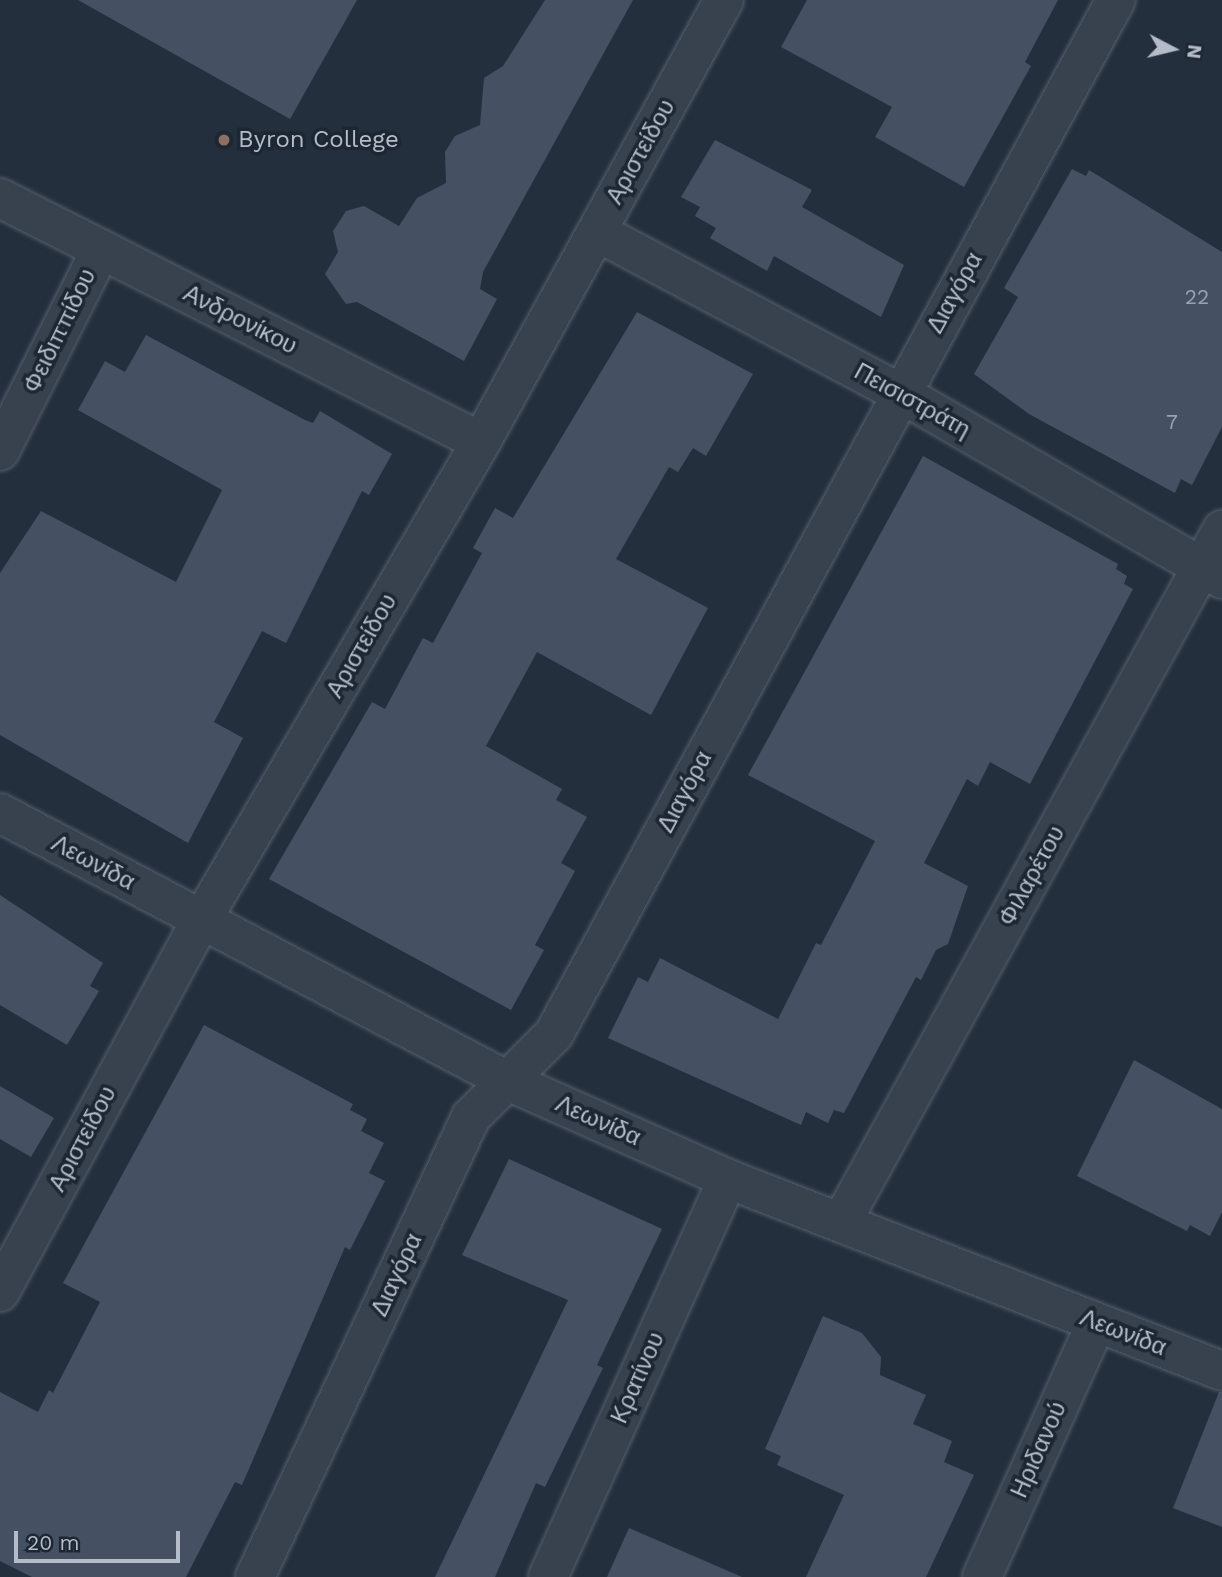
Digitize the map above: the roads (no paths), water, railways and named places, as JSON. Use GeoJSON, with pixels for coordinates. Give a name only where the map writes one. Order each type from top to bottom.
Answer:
{"type":"FeatureCollection","features":[{"type":"Feature","properties":{"kind":"street","name":"Αριστείδου"},"geometry":{"type":"LineString","coordinates":[[0,1292],[201,920],[481,442],[724,0]]}},
{"type":"Feature","properties":{"kind":"street","name":"Διαγόρα"},"geometry":{"type":"LineString","coordinates":[[256,1577],[471,1117],[554,1034],[900,393],[1116,0]]}},
{"type":"Feature","properties":{"kind":"street","name":"Ανδρονίκου"},"geometry":{"type":"LineString","coordinates":[[0,198],[481,442]]}},
{"type":"Feature","properties":{"kind":"street","name":"Πεισιστράτη"},"geometry":{"type":"LineString","coordinates":[[597,232],[900,393],[1213,572]]}},
{"type":"Feature","properties":{"kind":"street","name":"Φειδιππίδου"},"geometry":{"type":"LineString","coordinates":[[0,451],[101,249]]}},
{"type":"Feature","properties":{"kind":"street","name":"Φιλαρέτου"},"geometry":{"type":"LineString","coordinates":[[842,1221],[1213,572],[1222,530]]}},
{"type":"Feature","properties":{"kind":"street","name":"Λεωνίδα"},"geometry":{"type":"LineString","coordinates":[[0,813],[506,1080],[728,1179],[842,1221],[1222,1371]]}},
{"type":"Feature","properties":{"kind":"street","name":"Κρατίνου"},"geometry":{"type":"LineString","coordinates":[[548,1577],[728,1179]]}},
{"type":"Feature","properties":{"kind":"street","name":"Ηριδανού"},"geometry":{"type":"LineString","coordinates":[[982,1577],[1096,1323]]}},
{"type":"Feature","properties":{"kind":"place","name":"Byron College"},"geometry":{"type":"Point","coordinates":[224,140]}}]}
